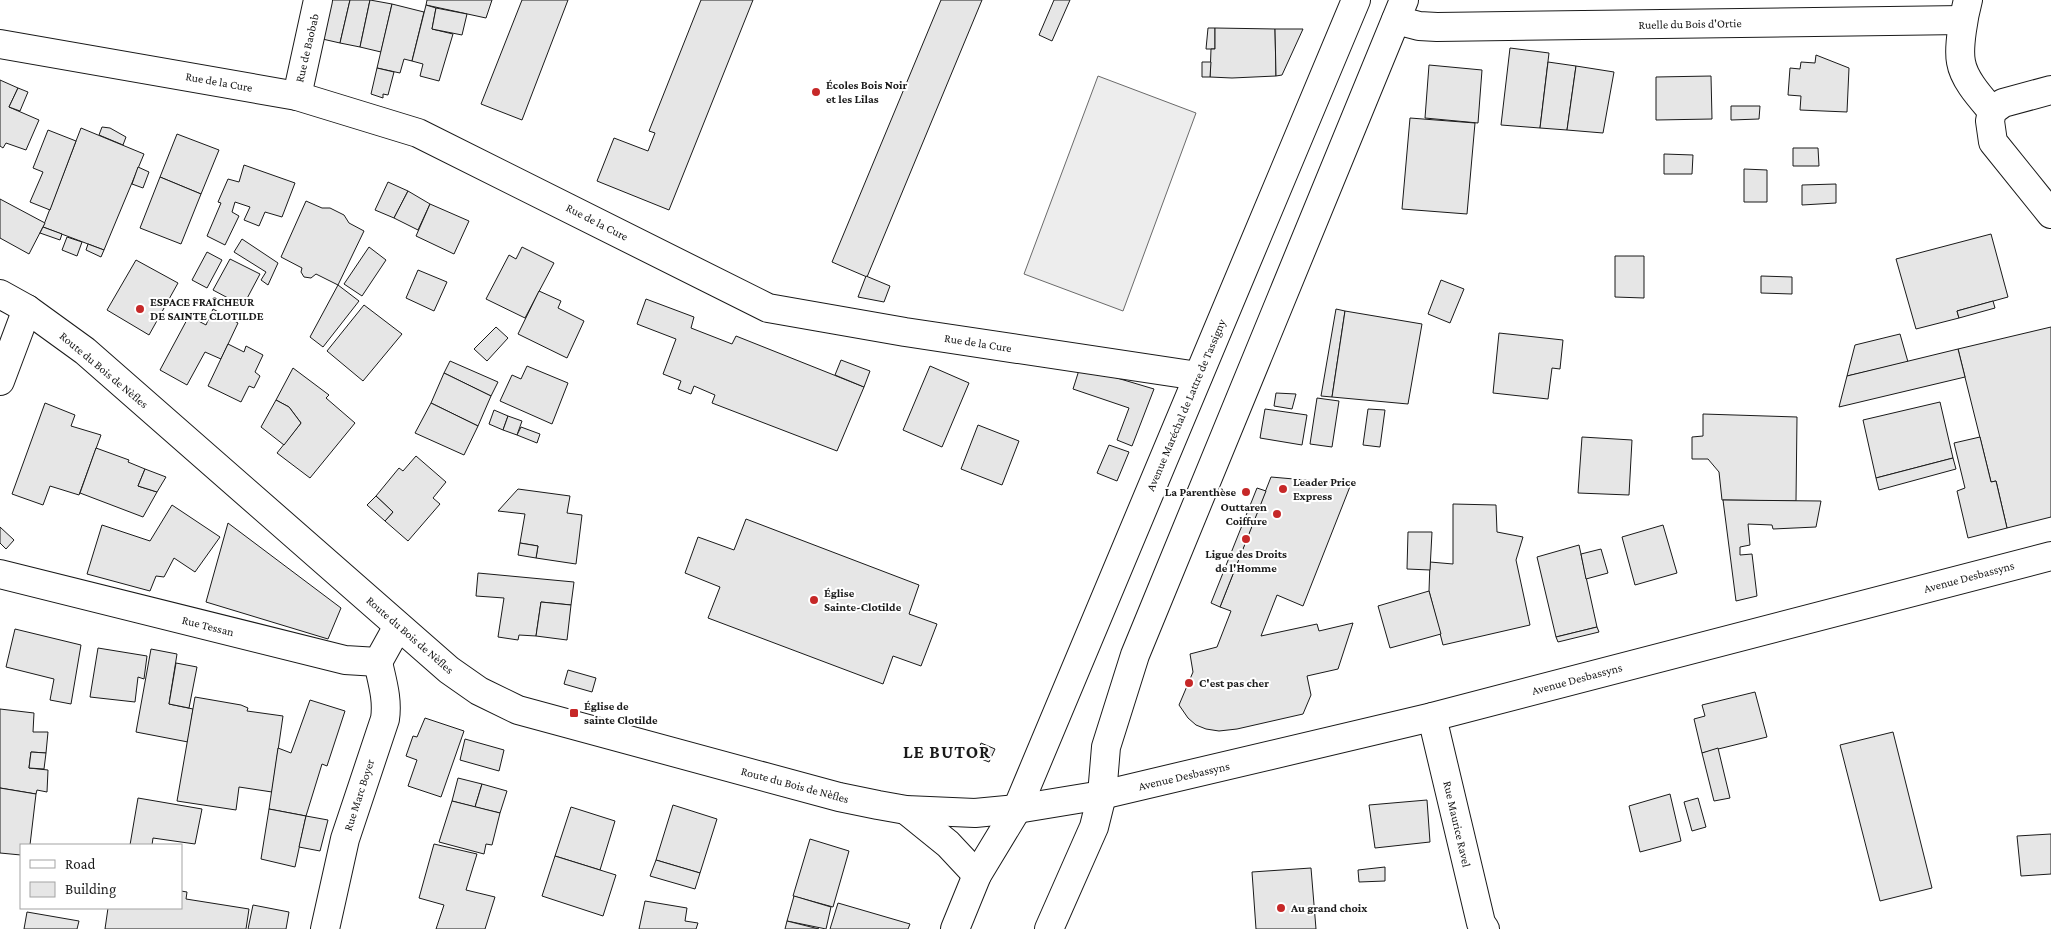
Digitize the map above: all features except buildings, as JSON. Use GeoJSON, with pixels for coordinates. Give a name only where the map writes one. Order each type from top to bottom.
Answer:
{"type":"FeatureCollection","features":[{"type":"Feature","properties":{"kind":"street","name":"Rue de Baobab"},"geometry":{"type":"LineString","coordinates":[[297,96],[318,0]]}},
{"type":"Feature","properties":{"kind":"street","name":"Avenue Maréchal de Lattre de Tassigny"},"geometry":{"type":"LineString","coordinates":[[955,929],[977,875],[1016,809],[1356,0]]}},
{"type":"Feature","properties":{"kind":"street","name":"Ruelle du Bois d'Ortie"},"geometry":{"type":"LineString","coordinates":[[1400,10],[1419,26],[1436,27],[1966,10]]}},
{"type":"Feature","properties":{"kind":"street"},"geometry":{"type":"LineString","coordinates":[[1049,929],[1094,827],[1102,795],[1106,747],[1135,655],[1400,10]]}},
{"type":"Feature","properties":{"kind":"street"},"geometry":{"type":"LineString","coordinates":[[1966,10],[1961,62],[1974,90],[1992,111]]}},
{"type":"Feature","properties":{"kind":"street","name":"Rue de la Cure"},"geometry":{"type":"LineString","coordinates":[[0,44],[297,96],[418,133],[768,308],[905,332],[1198,376]]}},
{"type":"Feature","properties":{"kind":"street"},"geometry":{"type":"LineString","coordinates":[[2051,90],[2003,103],[1992,111],[1990,121],[1993,142],[2051,214]]}},
{"type":"Feature","properties":{"kind":"street","name":"Route du Bois de Nèfles"},"geometry":{"type":"LineString","coordinates":[[0,294],[27,309],[85,351],[449,670],[479,691],[518,710],[840,797],[906,810],[976,813],[1016,809],[1102,795]]}},
{"type":"Feature","properties":{"kind":"street"},"geometry":{"type":"LineString","coordinates":[[0,381],[27,309]]}},
{"type":"Feature","properties":{"kind":"street","name":"Avenue Desbassyns"},"geometry":{"type":"LineString","coordinates":[[1102,795],[1432,717],[2051,556]]}},
{"type":"Feature","properties":{"kind":"street","name":"Rue Tessan"},"geometry":{"type":"LineString","coordinates":[[0,574],[345,660],[378,662]]}},
{"type":"Feature","properties":{"kind":"street"},"geometry":{"type":"LineString","coordinates":[[378,662],[398,626]]}},
{"type":"Feature","properties":{"kind":"street","name":"Rue Marc Boyer"},"geometry":{"type":"LineString","coordinates":[[324,929],[345,839],[385,719],[387,706],[378,662]]}},
{"type":"Feature","properties":{"kind":"street","name":"Rue Maurice Ravel"},"geometry":{"type":"LineString","coordinates":[[1432,717],[1480,923],[1485,929]]}},
{"type":"Feature","properties":{"kind":"street","name":"Route du Bois de Nèfles"},"geometry":{"type":"LineString","coordinates":[[906,810],[948,844],[977,875]]}},
{"type":"Feature","properties":{"kind":"shaded area"},"geometry":{"type":"Polygon","coordinates":[[[1098,76],[1196,113],[1123,311],[1024,274],[1098,76]]]}},
{"type":"Feature","properties":{"kind":"place","name":"Écoles Bois Noir et les Lilas"},"geometry":{"type":"Point","coordinates":[816,92]}},
{"type":"Feature","properties":{"kind":"place","name":"ESPACE FRAÎCHEUR DE SAINTE CLOTILDE"},"geometry":{"type":"Point","coordinates":[140,309]}},
{"type":"Feature","properties":{"kind":"place","name":"Leader Price Express"},"geometry":{"type":"Point","coordinates":[1283,489]}},
{"type":"Feature","properties":{"kind":"place","name":"La Parenthèse"},"geometry":{"type":"Point","coordinates":[1246,492]}},
{"type":"Feature","properties":{"kind":"place","name":"Outtaren Coiffure"},"geometry":{"type":"Point","coordinates":[1277,514]}},
{"type":"Feature","properties":{"kind":"place","name":"Ligue des Droits de l'Homme"},"geometry":{"type":"Point","coordinates":[1246,539]}},
{"type":"Feature","properties":{"kind":"place","name":"Église Sainte-Clotilde"},"geometry":{"type":"Point","coordinates":[814,600]}},
{"type":"Feature","properties":{"kind":"place","name":"C'est pas cher"},"geometry":{"type":"Point","coordinates":[1189,683]}},
{"type":"Feature","properties":{"kind":"place","name":"Église de sainte Clotilde"},"geometry":{"type":"Point","coordinates":[574,713]}},
{"type":"Feature","properties":{"kind":"place","name":"Au grand choix"},"geometry":{"type":"Point","coordinates":[1281,908]}},
{"type":"Feature","properties":{"kind":"district","name":"LE BUTOR"},"geometry":{"type":"Point","coordinates":[947,752]}}]}
